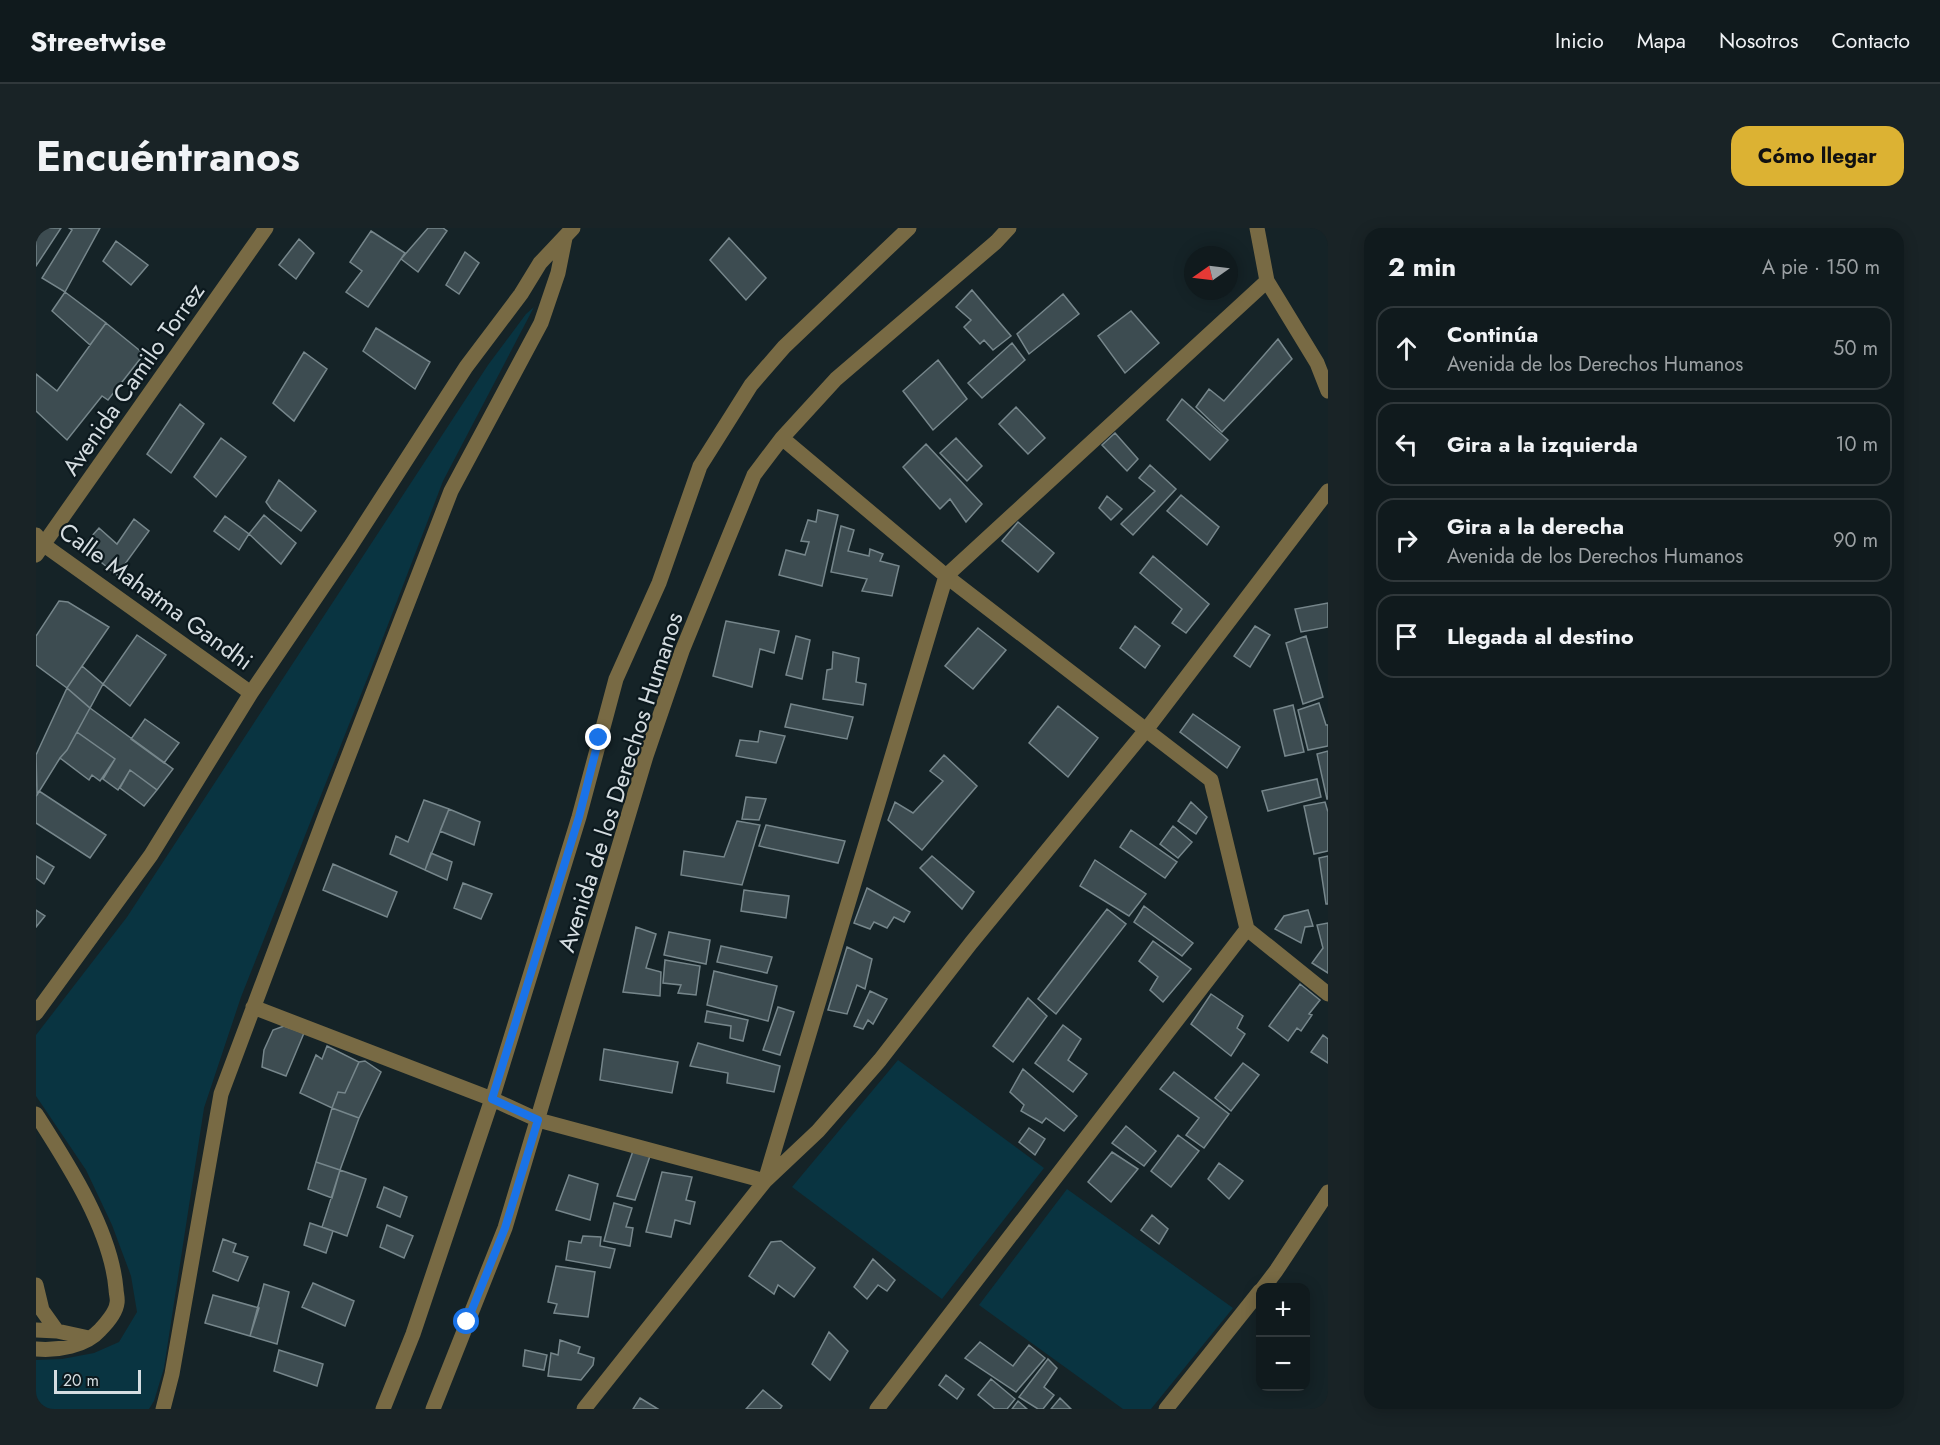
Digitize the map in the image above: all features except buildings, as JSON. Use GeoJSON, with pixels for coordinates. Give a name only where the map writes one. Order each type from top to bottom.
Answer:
{"type":"FeatureCollection","features":[{"type":"Feature","properties":{"kind":"street","name":"Avenida Camilo Torrez"},"geometry":{"type":"LineString","coordinates":[[39,545],[266,228]]}},
{"type":"Feature","properties":{"kind":"street","name":"Avenida de los Derechos Humanos"},"geometry":{"type":"LineString","coordinates":[[383,1409],[413,1334],[492,1099],[579,817],[616,679],[659,583],[700,466],[751,385],[784,346],[909,228]]}},
{"type":"Feature","properties":{"kind":"street","name":"Avenida de los Derechos Humanos"},"geometry":{"type":"LineString","coordinates":[[433,1409],[505,1228],[646,756],[682,651],[754,476],[782,438],[836,379],[996,242],[1009,228]]}},
{"type":"Feature","properties":{"kind":"street"},"geometry":{"type":"LineString","coordinates":[[1257,228],[1267,281],[1317,363],[1328,392]]}},
{"type":"Feature","properties":{"kind":"street"},"geometry":{"type":"LineString","coordinates":[[36,1013],[151,855],[251,693],[350,547],[466,367],[521,294],[540,263],[569,233]]}},
{"type":"Feature","properties":{"kind":"street"},"geometry":{"type":"LineString","coordinates":[[163,1409],[172,1374],[221,1095],[451,491],[541,323],[569,233]]}},
{"type":"Feature","properties":{"kind":"street"},"geometry":{"type":"LineString","coordinates":[[765,1181],[946,576],[1267,281]]}},
{"type":"Feature","properties":{"kind":"street"},"geometry":{"type":"LineString","coordinates":[[782,438],[946,576],[1211,780],[1247,929],[1328,994]]}},
{"type":"Feature","properties":{"kind":"street"},"geometry":{"type":"LineString","coordinates":[[584,1409],[765,1181],[818,1131],[880,1060],[971,942],[1146,730],[1328,491]]}},
{"type":"Feature","properties":{"kind":"street","name":"Calle Mahatma Gandhi"},"geometry":{"type":"LineString","coordinates":[[39,545],[251,693]]}},
{"type":"Feature","properties":{"kind":"street"},"geometry":{"type":"LineString","coordinates":[[877,1409],[1247,929]]}},
{"type":"Feature","properties":{"kind":"street"},"geometry":{"type":"LineString","coordinates":[[253,1006],[492,1099],[538,1120],[765,1181]]}},
{"type":"Feature","properties":{"kind":"street"},"geometry":{"type":"LineString","coordinates":[[36,1114],[70,1167],[102,1234],[114,1271],[117,1304],[106,1324],[92,1339],[70,1346],[36,1349]]}},
{"type":"Feature","properties":{"kind":"street"},"geometry":{"type":"LineString","coordinates":[[1267,1283],[1328,1192]]}},
{"type":"Feature","properties":{"kind":"street"},"geometry":{"type":"LineString","coordinates":[[36,1285],[42,1310],[57,1332]]}},
{"type":"Feature","properties":{"kind":"street"},"geometry":{"type":"LineString","coordinates":[[1166,1409],[1256,1296]]}},
{"type":"Feature","properties":{"kind":"street"},"geometry":{"type":"LineString","coordinates":[[36,1330],[92,1339]]}},
{"type":"Feature","properties":{"kind":"shaded area"},"geometry":{"type":"Polygon","coordinates":[[[534,307],[443,481],[241,997],[204,1108],[164,1368],[154,1401],[149,1409],[36,1409],[36,1360],[62,1359],[94,1353],[119,1342],[137,1312],[131,1276],[112,1225],[86,1170],[36,1096],[36,1035],[127,917],[488,365],[526,314],[534,307]]]}},
{"type":"Feature","properties":{"kind":"shaded area"},"geometry":{"type":"Polygon","coordinates":[[[898,1060],[1044,1168],[942,1299],[792,1187],[898,1060]]]}},
{"type":"Feature","properties":{"kind":"shaded area"},"geometry":{"type":"Polygon","coordinates":[[[1067,1189],[1233,1308],[1151,1409],[1123,1409],[979,1305],[1067,1189]]]}},
{"type":"Feature","properties":{"kind":"route"},"geometry":{"type":"LineString","coordinates":[[467,1322],[505,1228],[538,1120],[492,1099],[579,817],[599,738]]}}]}
